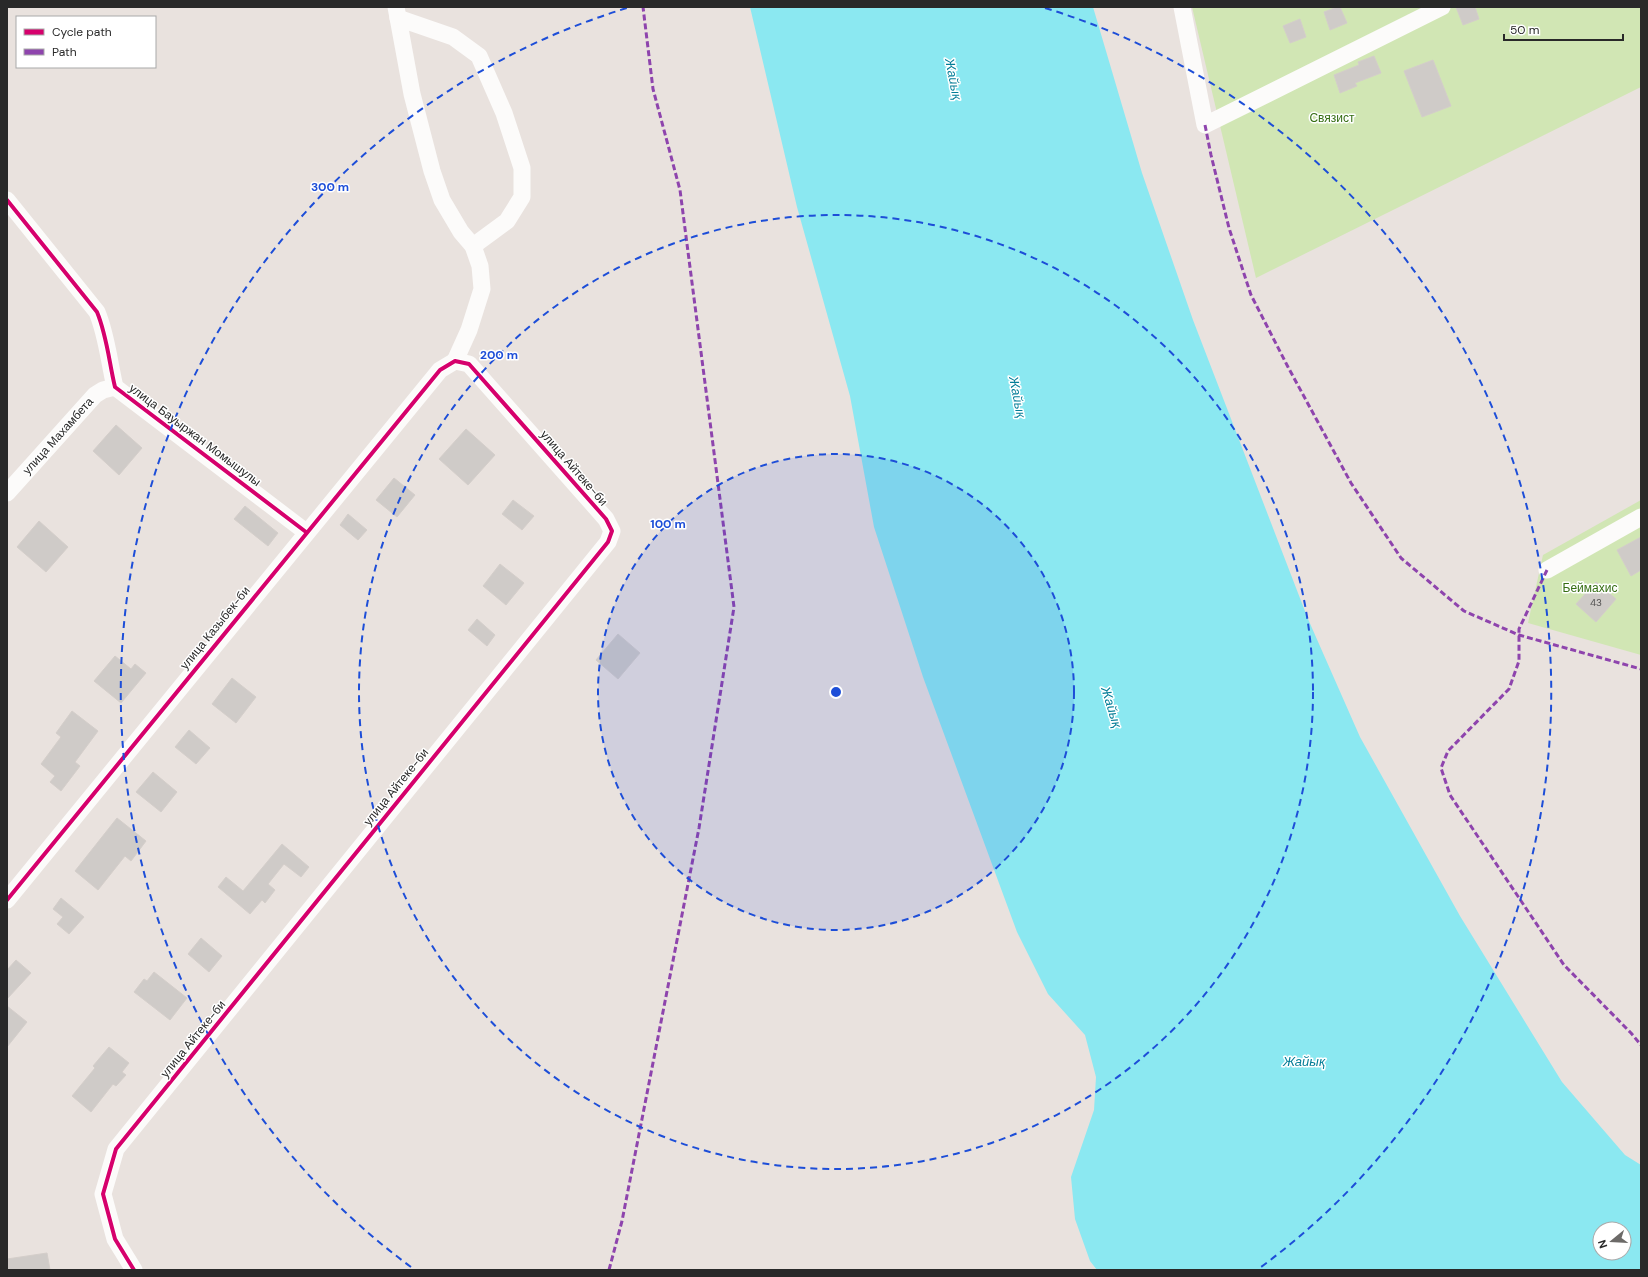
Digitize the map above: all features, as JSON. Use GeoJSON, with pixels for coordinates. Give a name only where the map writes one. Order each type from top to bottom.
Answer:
{"type":"FeatureCollection","features":[{"type":"Feature","properties":{"kind":"street"},"geometry":{"type":"LineString","coordinates":[[1182,7],[1205,125],[1442,7]]}},
{"type":"Feature","properties":{"kind":"street"},"geometry":{"type":"LineString","coordinates":[[397,13],[453,37],[479,56],[504,113],[522,168],[522,197],[507,221],[473,246]]}},
{"type":"Feature","properties":{"kind":"street"},"geometry":{"type":"LineString","coordinates":[[397,13],[412,94],[432,171],[442,200],[461,232],[473,246],[480,266],[482,289],[456,361]]}},
{"type":"Feature","properties":{"kind":"street","name":"улица Бауыржан Момышулы"},"geometry":{"type":"LineString","coordinates":[[7,200],[98,312],[103,327],[115,387],[306,532]]}},
{"type":"Feature","properties":{"kind":"street","name":"улица Казыбек-би"},"geometry":{"type":"LineString","coordinates":[[7,900],[306,532],[440,370],[456,361]]}},
{"type":"Feature","properties":{"kind":"street","name":"улица Айтеке-би"},"geometry":{"type":"LineString","coordinates":[[134,1270],[115,1239],[103,1194],[116,1149],[608,542],[612,531],[606,519],[469,364],[456,361]]}},
{"type":"Feature","properties":{"kind":"street","name":"улица Махамбета"},"geometry":{"type":"LineString","coordinates":[[7,494],[95,394],[115,387]]}},
{"type":"Feature","properties":{"kind":"street"},"geometry":{"type":"LineString","coordinates":[[1547,570],[1641,517]]}},
{"type":"Feature","properties":{"kind":"green space","name":"Связист"},"geometry":{"type":"Polygon","coordinates":[[[1192,7],[1641,7],[1641,87],[1256,278],[1192,7]]]}},
{"type":"Feature","properties":{"kind":"green space","name":"Беймахис"},"geometry":{"type":"Polygon","coordinates":[[[1641,500],[1641,655],[1528,623],[1543,555],[1641,500]]]}},
{"type":"Feature","properties":{"kind":"water","name":"Жайық"},"geometry":{"type":"Polygon","coordinates":[[[750,7],[1093,7],[1142,173],[1193,320],[1308,619],[1360,737],[1460,916],[1562,1082],[1625,1155],[1641,1165],[1641,1270],[1097,1270],[1090,1261],[1075,1219],[1071,1177],[1094,1110],[1096,1077],[1085,1035],[1048,994],[1017,932],[923,677],[874,527],[850,396],[797,207],[750,7]]]}},
{"type":"Feature","properties":{"kind":"building"},"geometry":{"type":"Polygon","coordinates":[[[1340,7],[1347,23],[1330,30],[1324,12],[1340,7]]]}},
{"type":"Feature","properties":{"kind":"building"},"geometry":{"type":"Polygon","coordinates":[[[1456,7],[1475,7],[1479,19],[1463,25],[1456,7]]]}},
{"type":"Feature","properties":{"kind":"building"},"geometry":{"type":"Polygon","coordinates":[[[1300,19],[1306,37],[1290,43],[1283,26],[1300,19]]]}},
{"type":"Feature","properties":{"kind":"building"},"geometry":{"type":"Polygon","coordinates":[[[1374,56],[1381,73],[1355,83],[1357,86],[1340,93],[1334,75],[1359,65],[1358,62],[1374,56]]]}},
{"type":"Feature","properties":{"kind":"building"},"geometry":{"type":"Polygon","coordinates":[[[1433,60],[1451,106],[1422,117],[1404,71],[1433,60]]]}},
{"type":"Feature","properties":{"kind":"building"},"geometry":{"type":"Polygon","coordinates":[[[116,425],[142,448],[119,475],[93,451],[116,425]]]}},
{"type":"Feature","properties":{"kind":"building"},"geometry":{"type":"Polygon","coordinates":[[[466,429],[495,455],[468,485],[439,459],[466,429]]]}},
{"type":"Feature","properties":{"kind":"building"},"geometry":{"type":"Polygon","coordinates":[[[394,478],[415,495],[397,517],[376,500],[394,478]]]}},
{"type":"Feature","properties":{"kind":"building"},"geometry":{"type":"Polygon","coordinates":[[[513,500],[534,516],[522,530],[502,514],[513,500]]]}},
{"type":"Feature","properties":{"kind":"building"},"geometry":{"type":"Polygon","coordinates":[[[245,506],[278,533],[268,546],[234,519],[245,506]]]}},
{"type":"Feature","properties":{"kind":"building"},"geometry":{"type":"Polygon","coordinates":[[[348,514],[367,530],[358,540],[340,525],[348,514]]]}},
{"type":"Feature","properties":{"kind":"building"},"geometry":{"type":"Polygon","coordinates":[[[39,521],[68,547],[46,572],[17,547],[39,521]]]}},
{"type":"Feature","properties":{"kind":"building"},"geometry":{"type":"Polygon","coordinates":[[[1641,537],[1641,570],[1631,576],[1617,550],[1641,537]]]}},
{"type":"Feature","properties":{"kind":"building"},"geometry":{"type":"Polygon","coordinates":[[[500,564],[524,583],[506,605],[483,586],[500,564]]]}},
{"type":"Feature","properties":{"kind":"building"},"geometry":{"type":"Polygon","coordinates":[[[1596,582],[1616,599],[1596,622],[1576,604],[1596,582]]]}},
{"type":"Feature","properties":{"kind":"building"},"geometry":{"type":"Polygon","coordinates":[[[477,619],[495,635],[487,646],[468,630],[477,619]]]}},
{"type":"Feature","properties":{"kind":"building"},"geometry":{"type":"Polygon","coordinates":[[[618,634],[640,653],[618,679],[596,660],[618,634]]]}},
{"type":"Feature","properties":{"kind":"building"},"geometry":{"type":"Polygon","coordinates":[[[115,656],[131,669],[135,664],[146,673],[121,703],[94,681],[115,656]]]}},
{"type":"Feature","properties":{"kind":"building"},"geometry":{"type":"Polygon","coordinates":[[[232,678],[256,697],[236,723],[212,704],[232,678]]]}},
{"type":"Feature","properties":{"kind":"building"},"geometry":{"type":"Polygon","coordinates":[[[72,711],[98,731],[75,762],[80,766],[61,791],[50,782],[55,776],[41,764],[61,737],[56,733],[72,711]]]}},
{"type":"Feature","properties":{"kind":"building"},"geometry":{"type":"Polygon","coordinates":[[[189,730],[210,748],[196,764],[175,747],[189,730]]]}},
{"type":"Feature","properties":{"kind":"building"},"geometry":{"type":"Polygon","coordinates":[[[153,772],[177,792],[161,812],[136,792],[153,772]]]}},
{"type":"Feature","properties":{"kind":"building"},"geometry":{"type":"Polygon","coordinates":[[[117,818],[146,841],[131,861],[125,856],[98,890],[75,871],[117,818]]]}},
{"type":"Feature","properties":{"kind":"building"},"geometry":{"type":"Polygon","coordinates":[[[282,844],[309,867],[301,877],[284,864],[268,884],[275,890],[265,903],[262,900],[250,914],[218,887],[226,877],[243,891],[282,844]]]}},
{"type":"Feature","properties":{"kind":"building"},"geometry":{"type":"Polygon","coordinates":[[[61,898],[84,917],[69,934],[57,924],[63,917],[53,909],[61,898]]]}},
{"type":"Feature","properties":{"kind":"building"},"geometry":{"type":"Polygon","coordinates":[[[201,938],[222,956],[209,972],[188,954],[201,938]]]}},
{"type":"Feature","properties":{"kind":"building"},"geometry":{"type":"Polygon","coordinates":[[[16,960],[31,973],[7,999],[7,970],[16,960]]]}},
{"type":"Feature","properties":{"kind":"building"},"geometry":{"type":"Polygon","coordinates":[[[154,972],[187,998],[170,1020],[134,992],[144,979],[147,981],[154,972]]]}},
{"type":"Feature","properties":{"kind":"building"},"geometry":{"type":"Polygon","coordinates":[[[7,1006],[27,1022],[7,1047],[7,1006]]]}},
{"type":"Feature","properties":{"kind":"building"},"geometry":{"type":"Polygon","coordinates":[[[109,1047],[129,1063],[122,1072],[126,1075],[116,1086],[113,1084],[91,1112],[72,1096],[95,1068],[93,1066],[109,1047]]]}},
{"type":"Feature","properties":{"kind":"building"},"geometry":{"type":"Polygon","coordinates":[[[47,1253],[50,1270],[7,1270],[7,1259],[47,1253]]]}},
{"type":"Feature","properties":{"kind":"marked path"},"geometry":{"type":"LineString","coordinates":[[609,1270],[622,1221],[699,828],[734,607],[680,190],[653,89],[643,7]]}},
{"type":"Feature","properties":{"kind":"marked path"},"geometry":{"type":"LineString","coordinates":[[1205,125],[1229,228],[1251,295],[1351,483],[1401,558],[1464,611],[1519,635],[1641,669]]}},
{"type":"Feature","properties":{"kind":"marked path"},"geometry":{"type":"LineString","coordinates":[[1547,570],[1519,629],[1519,661],[1509,689],[1448,751],[1441,768],[1450,795],[1564,965],[1641,1045]]}},
{"type":"Feature","properties":{"kind":"cycle path"},"geometry":{"type":"LineString","coordinates":[[7,200],[97,312],[106,340],[115,387],[306,532]]}},
{"type":"Feature","properties":{"kind":"cycle path"},"geometry":{"type":"LineString","coordinates":[[7,900],[440,370],[455,361],[469,364],[606,519],[612,531],[608,542],[116,1149],[103,1194],[115,1239],[134,1270]]}}]}
